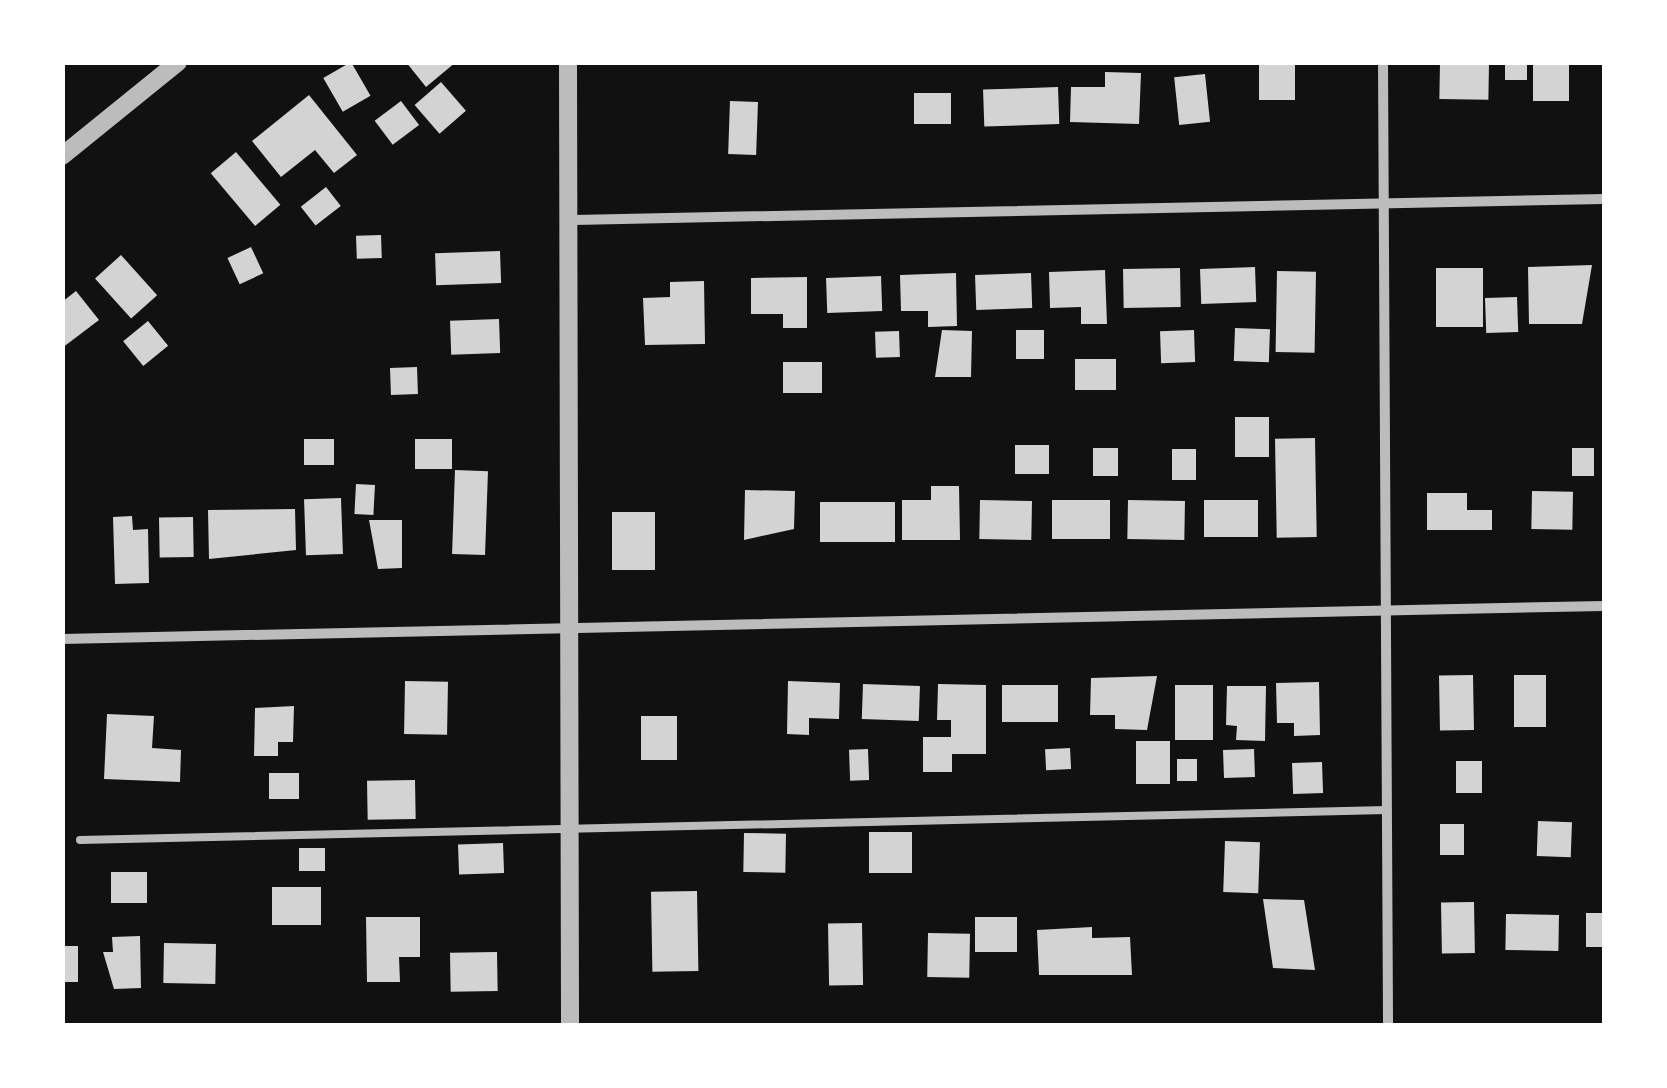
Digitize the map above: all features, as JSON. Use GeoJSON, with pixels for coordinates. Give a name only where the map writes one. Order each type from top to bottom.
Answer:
{"type":"FeatureCollection","features":[{"type":"Feature","properties":{"kind":"street"},"geometry":{"type":"LineString","coordinates":[[62,156],[178,62]]}},
{"type":"Feature","properties":{"kind":"street"},"geometry":{"type":"LineString","coordinates":[[568,62],[574,220],[570,1026]]}},
{"type":"Feature","properties":{"kind":"street"},"geometry":{"type":"LineString","coordinates":[[1383,62],[1388,1026]]}},
{"type":"Feature","properties":{"kind":"street"},"geometry":{"type":"LineString","coordinates":[[574,220],[1386,207],[1604,199]]}},
{"type":"Feature","properties":{"kind":"street"},"geometry":{"type":"LineString","coordinates":[[62,639],[1604,606]]}},
{"type":"Feature","properties":{"kind":"lane"},"geometry":{"type":"LineString","coordinates":[[80,840],[1387,810]]}},
{"type":"Feature","properties":{"kind":"building"},"geometry":{"type":"Polygon","coordinates":[[[351,62],[370,96],[343,112],[323,78],[351,62]]]}},
{"type":"Feature","properties":{"kind":"building"},"geometry":{"type":"Polygon","coordinates":[[[406,62],[456,62],[426,87],[406,62]]]}},
{"type":"Feature","properties":{"kind":"building"},"geometry":{"type":"Polygon","coordinates":[[[1259,62],[1295,62],[1295,100],[1259,100],[1259,62]]]}},
{"type":"Feature","properties":{"kind":"building"},"geometry":{"type":"Polygon","coordinates":[[[1505,62],[1527,62],[1527,80],[1505,80],[1505,62]]]}},
{"type":"Feature","properties":{"kind":"building"},"geometry":{"type":"Polygon","coordinates":[[[1533,62],[1569,62],[1569,101],[1533,101],[1533,62]]]}},
{"type":"Feature","properties":{"kind":"building"},"geometry":{"type":"Polygon","coordinates":[[[1440,63],[1489,64],[1488,100],[1439,99],[1440,63]]]}},
{"type":"Feature","properties":{"kind":"building"},"geometry":{"type":"Polygon","coordinates":[[[1105,72],[1141,73],[1139,124],[1070,122],[1071,87],[1105,87],[1105,72]]]}},
{"type":"Feature","properties":{"kind":"building"},"geometry":{"type":"Polygon","coordinates":[[[1205,74],[1210,122],[1179,125],[1174,77],[1205,74]]]}},
{"type":"Feature","properties":{"kind":"building"},"geometry":{"type":"Polygon","coordinates":[[[441,82],[466,111],[440,134],[415,105],[441,82]]]}},
{"type":"Feature","properties":{"kind":"building"},"geometry":{"type":"Polygon","coordinates":[[[1058,87],[1059,124],[984,127],[983,90],[1058,87]]]}},
{"type":"Feature","properties":{"kind":"building"},"geometry":{"type":"Polygon","coordinates":[[[914,93],[951,93],[951,124],[914,124],[914,93]]]}},
{"type":"Feature","properties":{"kind":"building"},"geometry":{"type":"Polygon","coordinates":[[[309,95],[357,155],[334,173],[315,150],[281,177],[252,141],[309,95]]]}},
{"type":"Feature","properties":{"kind":"building"},"geometry":{"type":"Polygon","coordinates":[[[401,101],[419,125],[393,145],[375,121],[401,101]]]}},
{"type":"Feature","properties":{"kind":"building"},"geometry":{"type":"Polygon","coordinates":[[[730,101],[758,102],[756,155],[728,154],[730,101]]]}},
{"type":"Feature","properties":{"kind":"building"},"geometry":{"type":"Polygon","coordinates":[[[236,152],[280,205],[255,226],[211,173],[236,152]]]}},
{"type":"Feature","properties":{"kind":"building"},"geometry":{"type":"Polygon","coordinates":[[[326,187],[341,206],[316,226],[301,207],[326,187]]]}},
{"type":"Feature","properties":{"kind":"building"},"geometry":{"type":"Polygon","coordinates":[[[381,235],[382,258],[357,259],[356,236],[381,235]]]}},
{"type":"Feature","properties":{"kind":"building"},"geometry":{"type":"Polygon","coordinates":[[[251,247],[263,273],[240,284],[227,258],[251,247]]]}},
{"type":"Feature","properties":{"kind":"building"},"geometry":{"type":"Polygon","coordinates":[[[500,251],[501,283],[436,285],[435,253],[500,251]]]}},
{"type":"Feature","properties":{"kind":"building"},"geometry":{"type":"Polygon","coordinates":[[[121,255],[157,295],[131,319],[95,278],[121,255]]]}},
{"type":"Feature","properties":{"kind":"building"},"geometry":{"type":"Polygon","coordinates":[[[1592,265],[1582,324],[1529,324],[1528,267],[1592,265]]]}},
{"type":"Feature","properties":{"kind":"building"},"geometry":{"type":"Polygon","coordinates":[[[1255,267],[1256,302],[1201,304],[1200,269],[1255,267]]]}},
{"type":"Feature","properties":{"kind":"building"},"geometry":{"type":"Polygon","coordinates":[[[1180,268],[1181,307],[1124,308],[1123,269],[1180,268]]]}},
{"type":"Feature","properties":{"kind":"building"},"geometry":{"type":"Polygon","coordinates":[[[1436,268],[1483,268],[1483,327],[1436,327],[1436,268]]]}},
{"type":"Feature","properties":{"kind":"building"},"geometry":{"type":"Polygon","coordinates":[[[1105,270],[1107,324],[1081,324],[1081,307],[1050,308],[1049,272],[1105,270]]]}},
{"type":"Feature","properties":{"kind":"building"},"geometry":{"type":"Polygon","coordinates":[[[1277,271],[1316,272],[1315,353],[1276,352],[1277,271]]]}},
{"type":"Feature","properties":{"kind":"building"},"geometry":{"type":"Polygon","coordinates":[[[956,273],[957,326],[928,327],[928,311],[901,311],[900,275],[956,273]]]}},
{"type":"Feature","properties":{"kind":"building"},"geometry":{"type":"Polygon","coordinates":[[[1031,273],[1032,308],[976,310],[975,275],[1031,273]]]}},
{"type":"Feature","properties":{"kind":"building"},"geometry":{"type":"Polygon","coordinates":[[[881,276],[882,311],[827,313],[826,278],[881,276]]]}},
{"type":"Feature","properties":{"kind":"building"},"geometry":{"type":"Polygon","coordinates":[[[807,277],[807,328],[783,328],[783,314],[751,314],[751,278],[807,277]]]}},
{"type":"Feature","properties":{"kind":"building"},"geometry":{"type":"Polygon","coordinates":[[[704,281],[705,344],[645,345],[643,298],[670,297],[670,282],[704,281]]]}},
{"type":"Feature","properties":{"kind":"building"},"geometry":{"type":"Polygon","coordinates":[[[76,291],[99,320],[62,348],[62,302],[76,291]]]}},
{"type":"Feature","properties":{"kind":"building"},"geometry":{"type":"Polygon","coordinates":[[[1517,297],[1518,332],[1486,333],[1485,298],[1517,297]]]}},
{"type":"Feature","properties":{"kind":"building"},"geometry":{"type":"Polygon","coordinates":[[[499,319],[500,353],[451,355],[450,321],[499,319]]]}},
{"type":"Feature","properties":{"kind":"building"},"geometry":{"type":"Polygon","coordinates":[[[148,321],[168,346],[143,366],[123,341],[148,321]]]}},
{"type":"Feature","properties":{"kind":"building"},"geometry":{"type":"Polygon","coordinates":[[[1235,328],[1270,329],[1269,362],[1234,361],[1235,328]]]}},
{"type":"Feature","properties":{"kind":"building"},"geometry":{"type":"Polygon","coordinates":[[[942,330],[972,331],[971,377],[935,377],[942,330]]]}},
{"type":"Feature","properties":{"kind":"building"},"geometry":{"type":"Polygon","coordinates":[[[1016,330],[1044,330],[1044,359],[1016,359],[1016,330]]]}},
{"type":"Feature","properties":{"kind":"building"},"geometry":{"type":"Polygon","coordinates":[[[1194,330],[1195,362],[1161,363],[1160,331],[1194,330]]]}},
{"type":"Feature","properties":{"kind":"building"},"geometry":{"type":"Polygon","coordinates":[[[899,331],[900,357],[876,358],[875,332],[899,331]]]}},
{"type":"Feature","properties":{"kind":"building"},"geometry":{"type":"Polygon","coordinates":[[[1075,359],[1116,359],[1116,390],[1075,390],[1075,359]]]}},
{"type":"Feature","properties":{"kind":"building"},"geometry":{"type":"Polygon","coordinates":[[[783,362],[822,362],[822,393],[783,393],[783,362]]]}},
{"type":"Feature","properties":{"kind":"building"},"geometry":{"type":"Polygon","coordinates":[[[417,367],[418,394],[391,395],[390,368],[417,367]]]}},
{"type":"Feature","properties":{"kind":"building"},"geometry":{"type":"Polygon","coordinates":[[[1235,417],[1269,417],[1269,457],[1235,457],[1235,417]]]}},
{"type":"Feature","properties":{"kind":"building"},"geometry":{"type":"Polygon","coordinates":[[[1315,438],[1317,537],[1277,538],[1275,439],[1315,438]]]}},
{"type":"Feature","properties":{"kind":"building"},"geometry":{"type":"Polygon","coordinates":[[[304,439],[334,439],[334,465],[304,465],[304,439]]]}},
{"type":"Feature","properties":{"kind":"building"},"geometry":{"type":"Polygon","coordinates":[[[415,439],[452,439],[452,469],[415,469],[415,439]]]}},
{"type":"Feature","properties":{"kind":"building"},"geometry":{"type":"Polygon","coordinates":[[[1015,445],[1049,445],[1049,474],[1015,474],[1015,445]]]}},
{"type":"Feature","properties":{"kind":"building"},"geometry":{"type":"Polygon","coordinates":[[[1093,448],[1118,448],[1118,476],[1093,476],[1093,448]]]}},
{"type":"Feature","properties":{"kind":"building"},"geometry":{"type":"Polygon","coordinates":[[[1572,448],[1594,448],[1594,476],[1572,476],[1572,448]]]}},
{"type":"Feature","properties":{"kind":"building"},"geometry":{"type":"Polygon","coordinates":[[[1172,449],[1196,449],[1196,480],[1172,480],[1172,449]]]}},
{"type":"Feature","properties":{"kind":"building"},"geometry":{"type":"Polygon","coordinates":[[[455,470],[488,471],[485,555],[452,554],[455,470]]]}},
{"type":"Feature","properties":{"kind":"building"},"geometry":{"type":"Polygon","coordinates":[[[356,484],[375,485],[373,515],[354,514],[356,484]]]}},
{"type":"Feature","properties":{"kind":"building"},"geometry":{"type":"Polygon","coordinates":[[[931,486],[959,486],[960,540],[902,540],[902,500],[931,500],[931,486]]]}},
{"type":"Feature","properties":{"kind":"building"},"geometry":{"type":"Polygon","coordinates":[[[745,490],[795,491],[794,529],[744,540],[745,490]]]}},
{"type":"Feature","properties":{"kind":"building"},"geometry":{"type":"Polygon","coordinates":[[[1532,491],[1573,492],[1572,530],[1531,529],[1532,491]]]}},
{"type":"Feature","properties":{"kind":"building"},"geometry":{"type":"Polygon","coordinates":[[[1427,493],[1467,493],[1467,510],[1492,510],[1492,530],[1427,530],[1427,493]]]}},
{"type":"Feature","properties":{"kind":"building"},"geometry":{"type":"Polygon","coordinates":[[[341,498],[343,554],[306,555],[304,499],[341,498]]]}},
{"type":"Feature","properties":{"kind":"building"},"geometry":{"type":"Polygon","coordinates":[[[980,500],[1032,501],[1031,540],[979,539],[980,500]]]}},
{"type":"Feature","properties":{"kind":"building"},"geometry":{"type":"Polygon","coordinates":[[[1052,500],[1110,500],[1110,539],[1052,539],[1052,500]]]}},
{"type":"Feature","properties":{"kind":"building"},"geometry":{"type":"Polygon","coordinates":[[[1128,500],[1185,501],[1184,540],[1127,539],[1128,500]]]}},
{"type":"Feature","properties":{"kind":"building"},"geometry":{"type":"Polygon","coordinates":[[[1204,500],[1258,500],[1258,537],[1204,537],[1204,500]]]}},
{"type":"Feature","properties":{"kind":"building"},"geometry":{"type":"Polygon","coordinates":[[[820,502],[895,502],[895,542],[820,542],[820,502]]]}},
{"type":"Feature","properties":{"kind":"building"},"geometry":{"type":"Polygon","coordinates":[[[295,509],[296,550],[209,559],[208,510],[295,509]]]}},
{"type":"Feature","properties":{"kind":"building"},"geometry":{"type":"Polygon","coordinates":[[[612,512],[655,512],[655,570],[612,570],[612,512]]]}},
{"type":"Feature","properties":{"kind":"building"},"geometry":{"type":"Polygon","coordinates":[[[132,516],[133,530],[148,529],[149,583],[115,584],[113,517],[132,516]]]}},
{"type":"Feature","properties":{"kind":"building"},"geometry":{"type":"Polygon","coordinates":[[[193,517],[194,557],[160,558],[159,518],[193,517]]]}},
{"type":"Feature","properties":{"kind":"building"},"geometry":{"type":"Polygon","coordinates":[[[369,520],[402,520],[402,568],[378,569],[369,520]]]}},
{"type":"Feature","properties":{"kind":"building"},"geometry":{"type":"Polygon","coordinates":[[[1473,675],[1474,730],[1440,731],[1439,676],[1473,675]]]}},
{"type":"Feature","properties":{"kind":"building"},"geometry":{"type":"Polygon","coordinates":[[[1514,675],[1546,675],[1546,727],[1514,727],[1514,675]]]}},
{"type":"Feature","properties":{"kind":"building"},"geometry":{"type":"Polygon","coordinates":[[[1157,676],[1147,730],[1115,729],[1115,715],[1090,715],[1091,678],[1157,676]]]}},
{"type":"Feature","properties":{"kind":"building"},"geometry":{"type":"Polygon","coordinates":[[[405,681],[448,682],[447,735],[404,734],[405,681]]]}},
{"type":"Feature","properties":{"kind":"building"},"geometry":{"type":"Polygon","coordinates":[[[788,681],[840,683],[839,719],[809,718],[809,735],[787,734],[788,681]]]}},
{"type":"Feature","properties":{"kind":"building"},"geometry":{"type":"Polygon","coordinates":[[[1319,682],[1320,735],[1294,736],[1294,723],[1277,723],[1276,683],[1319,682]]]}},
{"type":"Feature","properties":{"kind":"building"},"geometry":{"type":"Polygon","coordinates":[[[863,684],[920,686],[919,721],[862,719],[863,684]]]}},
{"type":"Feature","properties":{"kind":"building"},"geometry":{"type":"Polygon","coordinates":[[[938,684],[986,685],[986,754],[952,754],[952,772],[923,772],[923,737],[951,737],[951,720],[937,720],[938,684]]]}},
{"type":"Feature","properties":{"kind":"building"},"geometry":{"type":"Polygon","coordinates":[[[1002,685],[1058,685],[1058,722],[1002,722],[1002,685]]]}},
{"type":"Feature","properties":{"kind":"building"},"geometry":{"type":"Polygon","coordinates":[[[1175,685],[1213,685],[1213,740],[1175,740],[1175,685]]]}},
{"type":"Feature","properties":{"kind":"building"},"geometry":{"type":"Polygon","coordinates":[[[1227,686],[1266,686],[1265,741],[1236,740],[1237,726],[1226,725],[1227,686]]]}},
{"type":"Feature","properties":{"kind":"building"},"geometry":{"type":"Polygon","coordinates":[[[294,706],[293,742],[278,742],[278,756],[254,756],[255,708],[294,706]]]}},
{"type":"Feature","properties":{"kind":"building"},"geometry":{"type":"Polygon","coordinates":[[[107,714],[154,716],[152,748],[181,750],[180,782],[104,779],[107,714]]]}},
{"type":"Feature","properties":{"kind":"building"},"geometry":{"type":"Polygon","coordinates":[[[641,716],[677,716],[677,760],[641,760],[641,716]]]}},
{"type":"Feature","properties":{"kind":"building"},"geometry":{"type":"Polygon","coordinates":[[[1136,741],[1170,741],[1170,784],[1136,784],[1136,741]]]}},
{"type":"Feature","properties":{"kind":"building"},"geometry":{"type":"Polygon","coordinates":[[[1070,748],[1071,769],[1046,770],[1045,749],[1070,748]]]}},
{"type":"Feature","properties":{"kind":"building"},"geometry":{"type":"Polygon","coordinates":[[[868,749],[869,780],[850,781],[849,750],[868,749]]]}},
{"type":"Feature","properties":{"kind":"building"},"geometry":{"type":"Polygon","coordinates":[[[1254,749],[1255,777],[1224,778],[1223,750],[1254,749]]]}},
{"type":"Feature","properties":{"kind":"building"},"geometry":{"type":"Polygon","coordinates":[[[1177,759],[1197,759],[1197,781],[1177,781],[1177,759]]]}},
{"type":"Feature","properties":{"kind":"building"},"geometry":{"type":"Polygon","coordinates":[[[1456,761],[1482,761],[1482,793],[1456,793],[1456,761]]]}},
{"type":"Feature","properties":{"kind":"building"},"geometry":{"type":"Polygon","coordinates":[[[1322,762],[1323,793],[1293,794],[1292,763],[1322,762]]]}},
{"type":"Feature","properties":{"kind":"building"},"geometry":{"type":"Polygon","coordinates":[[[269,773],[299,773],[299,799],[269,799],[269,773]]]}},
{"type":"Feature","properties":{"kind":"building"},"geometry":{"type":"Polygon","coordinates":[[[415,780],[416,819],[368,820],[367,781],[415,780]]]}},
{"type":"Feature","properties":{"kind":"building"},"geometry":{"type":"Polygon","coordinates":[[[1538,821],[1572,822],[1571,857],[1537,856],[1538,821]]]}},
{"type":"Feature","properties":{"kind":"building"},"geometry":{"type":"Polygon","coordinates":[[[1440,824],[1464,824],[1464,855],[1440,855],[1440,824]]]}},
{"type":"Feature","properties":{"kind":"building"},"geometry":{"type":"Polygon","coordinates":[[[869,832],[912,832],[912,873],[869,873],[869,832]]]}},
{"type":"Feature","properties":{"kind":"building"},"geometry":{"type":"Polygon","coordinates":[[[744,833],[786,834],[785,873],[743,872],[744,833]]]}},
{"type":"Feature","properties":{"kind":"building"},"geometry":{"type":"Polygon","coordinates":[[[1225,841],[1260,842],[1258,893],[1223,892],[1225,841]]]}},
{"type":"Feature","properties":{"kind":"building"},"geometry":{"type":"Polygon","coordinates":[[[503,843],[504,873],[459,875],[458,845],[503,843]]]}},
{"type":"Feature","properties":{"kind":"building"},"geometry":{"type":"Polygon","coordinates":[[[299,848],[325,848],[325,871],[299,871],[299,848]]]}},
{"type":"Feature","properties":{"kind":"building"},"geometry":{"type":"Polygon","coordinates":[[[111,872],[147,872],[147,903],[111,903],[111,872]]]}},
{"type":"Feature","properties":{"kind":"building"},"geometry":{"type":"Polygon","coordinates":[[[272,887],[321,887],[321,925],[272,925],[272,887]]]}},
{"type":"Feature","properties":{"kind":"building"},"geometry":{"type":"Polygon","coordinates":[[[697,891],[698,971],[652,972],[651,892],[697,891]]]}},
{"type":"Feature","properties":{"kind":"building"},"geometry":{"type":"Polygon","coordinates":[[[1263,899],[1304,900],[1315,970],[1273,968],[1263,899]]]}},
{"type":"Feature","properties":{"kind":"building"},"geometry":{"type":"Polygon","coordinates":[[[1474,902],[1475,953],[1442,954],[1441,903],[1474,902]]]}},
{"type":"Feature","properties":{"kind":"building"},"geometry":{"type":"Polygon","coordinates":[[[1586,913],[1604,913],[1604,947],[1586,947],[1586,913]]]}},
{"type":"Feature","properties":{"kind":"building"},"geometry":{"type":"Polygon","coordinates":[[[1506,914],[1559,915],[1558,951],[1505,950],[1506,914]]]}},
{"type":"Feature","properties":{"kind":"building"},"geometry":{"type":"Polygon","coordinates":[[[366,917],[420,917],[420,957],[399,957],[400,982],[367,982],[366,917]]]}},
{"type":"Feature","properties":{"kind":"building"},"geometry":{"type":"Polygon","coordinates":[[[975,917],[1017,917],[1017,952],[975,952],[975,917]]]}},
{"type":"Feature","properties":{"kind":"building"},"geometry":{"type":"Polygon","coordinates":[[[862,923],[863,985],[829,986],[828,924],[862,923]]]}},
{"type":"Feature","properties":{"kind":"building"},"geometry":{"type":"Polygon","coordinates":[[[1092,927],[1092,938],[1130,937],[1132,975],[1039,975],[1037,930],[1092,927]]]}},
{"type":"Feature","properties":{"kind":"building"},"geometry":{"type":"Polygon","coordinates":[[[928,933],[970,934],[969,978],[927,977],[928,933]]]}},
{"type":"Feature","properties":{"kind":"building"},"geometry":{"type":"Polygon","coordinates":[[[140,936],[141,988],[114,989],[103,952],[113,952],[112,937],[140,936]]]}},
{"type":"Feature","properties":{"kind":"building"},"geometry":{"type":"Polygon","coordinates":[[[164,943],[216,944],[215,984],[163,983],[164,943]]]}},
{"type":"Feature","properties":{"kind":"building"},"geometry":{"type":"Polygon","coordinates":[[[62,946],[78,946],[78,982],[62,982],[62,946]]]}},
{"type":"Feature","properties":{"kind":"building"},"geometry":{"type":"Polygon","coordinates":[[[497,952],[498,991],[451,992],[450,953],[497,952]]]}}]}
